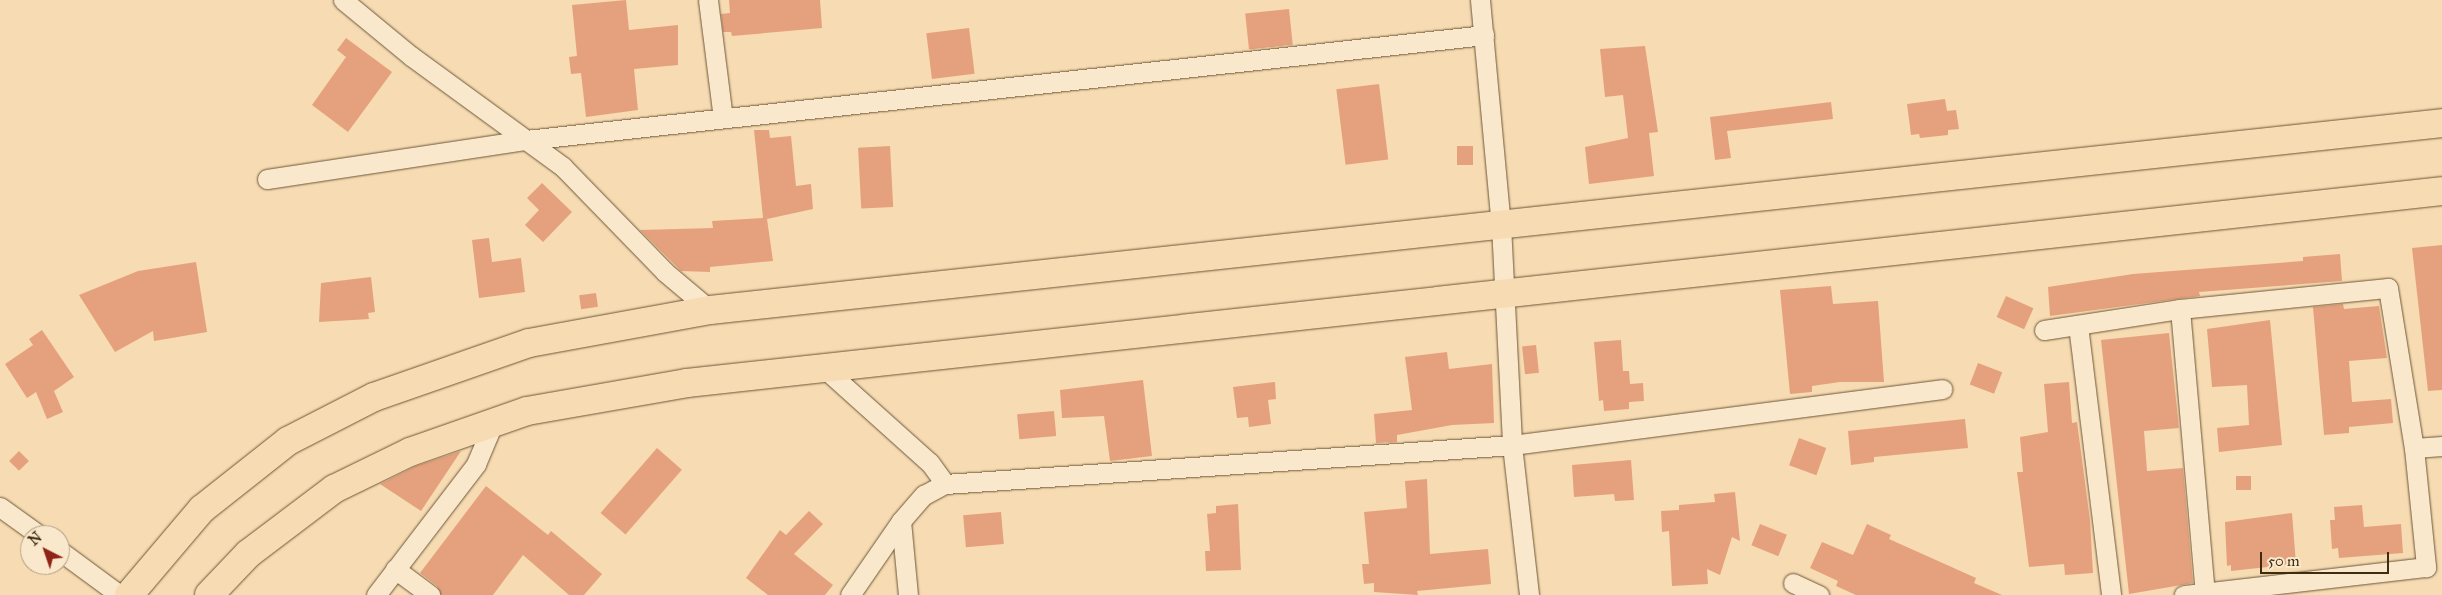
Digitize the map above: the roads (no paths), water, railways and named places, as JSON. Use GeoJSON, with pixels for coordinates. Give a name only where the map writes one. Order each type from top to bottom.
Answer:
{"type":"FeatureCollection","features":[{"type":"Feature","properties":{"kind":"highway"},"geometry":{"type":"LineString","coordinates":[[129,595],[202,509],[288,441],[374,397],[529,343],[710,310],[2442,123]]}},
{"type":"Feature","properties":{"kind":"highway"},"geometry":{"type":"LineString","coordinates":[[209,595],[248,554],[334,489],[405,454],[495,419],[687,383],[1506,295],[2442,191]]}},
{"type":"Feature","properties":{"kind":"street"},"geometry":{"type":"LineString","coordinates":[[343,0],[410,56],[563,167],[665,272],[710,310]]}},
{"type":"Feature","properties":{"kind":"street"},"geometry":{"type":"LineString","coordinates":[[708,0],[723,118]]}},
{"type":"Feature","properties":{"kind":"street"},"geometry":{"type":"LineString","coordinates":[[1480,0],[1501,225],[1512,445],[1529,595]]}},
{"type":"Feature","properties":{"kind":"street"},"geometry":{"type":"LineString","coordinates":[[267,179],[526,140],[1484,35]]}},
{"type":"Feature","properties":{"kind":"street"},"geometry":{"type":"LineString","coordinates":[[2044,330],[2180,309],[2388,288],[2414,448],[2426,567],[2184,595]]}},
{"type":"Feature","properties":{"kind":"street"},"geometry":{"type":"LineString","coordinates":[[2180,309],[2205,592]]}},
{"type":"Feature","properties":{"kind":"street"},"geometry":{"type":"LineString","coordinates":[[2078,325],[2111,595]]}},
{"type":"Feature","properties":{"kind":"street"},"geometry":{"type":"LineString","coordinates":[[824,368],[930,463],[945,484]]}},
{"type":"Feature","properties":{"kind":"street"},"geometry":{"type":"LineString","coordinates":[[850,595],[901,521],[924,495],[945,484],[1512,445],[1942,389]]}},
{"type":"Feature","properties":{"kind":"street"},"geometry":{"type":"LineString","coordinates":[[376,595],[476,464],[495,419]]}},
{"type":"Feature","properties":{"kind":"street"},"geometry":{"type":"LineString","coordinates":[[2414,448],[2442,446]]}},
{"type":"Feature","properties":{"kind":"street"},"geometry":{"type":"LineString","coordinates":[[0,507],[25,525]]}},
{"type":"Feature","properties":{"kind":"street"},"geometry":{"type":"LineString","coordinates":[[901,521],[908,595]]}},
{"type":"Feature","properties":{"kind":"street"},"geometry":{"type":"LineString","coordinates":[[70,558],[120,595]]}},
{"type":"Feature","properties":{"kind":"street"},"geometry":{"type":"LineString","coordinates":[[395,569],[430,595]]}},
{"type":"Feature","properties":{"kind":"street"},"geometry":{"type":"LineString","coordinates":[[1793,582],[1819,595]]}}]}
